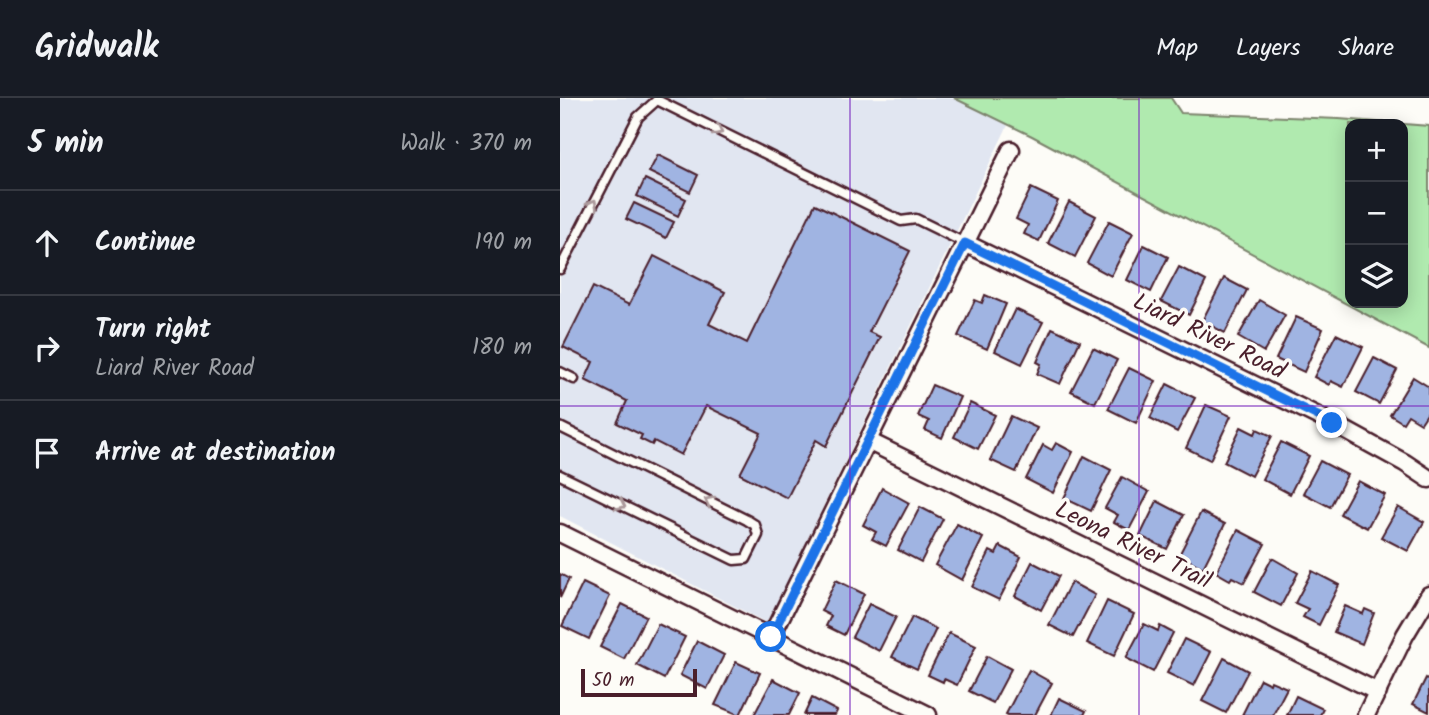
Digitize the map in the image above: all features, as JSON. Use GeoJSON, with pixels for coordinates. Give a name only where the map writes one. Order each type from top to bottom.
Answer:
{"type":"FeatureCollection","features":[{"type":"Feature","properties":{"kind":"street"},"geometry":{"type":"LineString","coordinates":[[771,637],[1011,150]]}},
{"type":"Feature","properties":{"kind":"street","name":"Liard River Road"},"geometry":{"type":"LineString","coordinates":[[965,243],[1332,423],[1429,479]]}},
{"type":"Feature","properties":{"kind":"street","name":"Leona River Trail"},"geometry":{"type":"LineString","coordinates":[[868,441],[1378,692]]}},
{"type":"Feature","properties":{"kind":"street"},"geometry":{"type":"LineString","coordinates":[[560,533],[929,715]]}},
{"type":"Feature","properties":{"kind":"street"},"geometry":{"type":"LineString","coordinates":[[1366,715],[1405,635],[1429,595]]}},
{"type":"Feature","properties":{"kind":"lane"},"geometry":{"type":"LineString","coordinates":[[560,269],[638,117],[657,100],[901,221],[916,219],[965,243]]}},
{"type":"Feature","properties":{"kind":"lane"},"geometry":{"type":"LineString","coordinates":[[560,372],[574,379]]}},
{"type":"Feature","properties":{"kind":"lane"},"geometry":{"type":"LineString","coordinates":[[560,427],[747,520],[755,525],[758,535],[746,559],[734,561],[560,475]]}},
{"type":"Feature","properties":{"kind":"shaded area"},"geometry":{"type":"Polygon","coordinates":[[[560,98],[954,98],[1008,125],[767,623],[560,516],[560,98]]]}},
{"type":"Feature","properties":{"kind":"green space"},"geometry":{"type":"Polygon","coordinates":[[[954,98],[1171,98],[1181,113],[1345,119],[1345,303],[1032,136],[954,98]]]}},
{"type":"Feature","properties":{"kind":"green space"},"geometry":{"type":"Polygon","coordinates":[[[1408,124],[1429,126],[1429,348],[1354,308],[1408,308],[1408,124]]]}},
{"type":"Feature","properties":{"kind":"building"},"geometry":{"type":"Polygon","coordinates":[[[658,155],[698,175],[690,192],[649,172],[658,155]]]}},
{"type":"Feature","properties":{"kind":"building"},"geometry":{"type":"Polygon","coordinates":[[[645,179],[686,199],[678,216],[637,196],[645,179]]]}},
{"type":"Feature","properties":{"kind":"building"},"geometry":{"type":"Polygon","coordinates":[[[1031,188],[1058,201],[1039,241],[1024,234],[1028,225],[1016,219],[1031,188]]]}},
{"type":"Feature","properties":{"kind":"building"},"geometry":{"type":"Polygon","coordinates":[[[1069,202],[1096,216],[1075,257],[1048,243],[1069,202]]]}},
{"type":"Feature","properties":{"kind":"building"},"geometry":{"type":"Polygon","coordinates":[[[634,203],[674,222],[666,238],[626,219],[634,203]]]}},
{"type":"Feature","properties":{"kind":"building"},"geometry":{"type":"Polygon","coordinates":[[[815,204],[910,251],[869,332],[880,337],[826,446],[816,440],[787,498],[740,474],[761,433],[706,406],[681,455],[654,441],[652,445],[640,439],[642,435],[617,423],[627,401],[585,380],[593,362],[563,347],[593,287],[629,305],[654,256],[725,292],[709,324],[747,343],[815,204]]]}},
{"type":"Feature","properties":{"kind":"building"},"geometry":{"type":"Polygon","coordinates":[[[1109,221],[1133,233],[1111,276],[1087,263],[1109,221]]]}},
{"type":"Feature","properties":{"kind":"building"},"geometry":{"type":"Polygon","coordinates":[[[1144,245],[1168,257],[1151,292],[1127,280],[1144,245]]]}},
{"type":"Feature","properties":{"kind":"building"},"geometry":{"type":"Polygon","coordinates":[[[1179,267],[1206,281],[1189,315],[1161,301],[1179,267]]]}},
{"type":"Feature","properties":{"kind":"building"},"geometry":{"type":"Polygon","coordinates":[[[1224,278],[1247,290],[1225,333],[1202,321],[1224,278]]]}},
{"type":"Feature","properties":{"kind":"building"},"geometry":{"type":"Polygon","coordinates":[[[985,295],[1006,304],[987,349],[958,336],[975,300],[982,303],[985,295]]]}},
{"type":"Feature","properties":{"kind":"building"},"geometry":{"type":"Polygon","coordinates":[[[1259,300],[1285,315],[1264,352],[1238,337],[1259,300]]]}},
{"type":"Feature","properties":{"kind":"building"},"geometry":{"type":"Polygon","coordinates":[[[1015,309],[1043,322],[1022,364],[995,351],[1015,309]]]}},
{"type":"Feature","properties":{"kind":"building"},"geometry":{"type":"Polygon","coordinates":[[[1296,317],[1323,329],[1304,372],[1276,359],[1296,317]]]}},
{"type":"Feature","properties":{"kind":"building"},"geometry":{"type":"Polygon","coordinates":[[[1052,328],[1080,341],[1060,384],[1037,374],[1041,364],[1037,362],[1052,328]]]}},
{"type":"Feature","properties":{"kind":"building"},"geometry":{"type":"Polygon","coordinates":[[[1336,334],[1363,347],[1343,387],[1331,381],[1329,385],[1314,377],[1336,334]]]}},
{"type":"Feature","properties":{"kind":"building"},"geometry":{"type":"Polygon","coordinates":[[[1093,348],[1117,360],[1095,403],[1071,391],[1093,348]]]}},
{"type":"Feature","properties":{"kind":"building"},"geometry":{"type":"Polygon","coordinates":[[[1374,358],[1397,370],[1379,404],[1356,392],[1374,358]]]}},
{"type":"Feature","properties":{"kind":"building"},"geometry":{"type":"Polygon","coordinates":[[[1129,368],[1156,381],[1136,423],[1108,409],[1129,368]]]}},
{"type":"Feature","properties":{"kind":"building"},"geometry":{"type":"Polygon","coordinates":[[[1413,377],[1429,387],[1429,411],[1421,423],[1408,415],[1403,423],[1390,415],[1413,377]]]}},
{"type":"Feature","properties":{"kind":"building"},"geometry":{"type":"Polygon","coordinates":[[[1167,384],[1195,398],[1177,432],[1150,418],[1167,384]]]}},
{"type":"Feature","properties":{"kind":"building"},"geometry":{"type":"Polygon","coordinates":[[[932,385],[960,397],[942,438],[925,430],[929,421],[918,416],[932,385]]]}},
{"type":"Feature","properties":{"kind":"building"},"geometry":{"type":"Polygon","coordinates":[[[970,403],[995,415],[978,449],[954,437],[970,403]]]}},
{"type":"Feature","properties":{"kind":"building"},"geometry":{"type":"Polygon","coordinates":[[[1206,405],[1231,416],[1210,460],[1186,448],[1206,405]]]}},
{"type":"Feature","properties":{"kind":"building"},"geometry":{"type":"Polygon","coordinates":[[[1011,416],[1037,428],[1016,472],[990,460],[1011,416]]]}},
{"type":"Feature","properties":{"kind":"building"},"geometry":{"type":"Polygon","coordinates":[[[1241,427],[1255,434],[1257,429],[1272,436],[1251,476],[1224,462],[1241,427]]]}},
{"type":"Feature","properties":{"kind":"building"},"geometry":{"type":"Polygon","coordinates":[[[1281,442],[1309,456],[1290,494],[1262,479],[1281,442]]]}},
{"type":"Feature","properties":{"kind":"building"},"geometry":{"type":"Polygon","coordinates":[[[1056,443],[1073,452],[1053,493],[1026,479],[1043,445],[1052,450],[1056,443]]]}},
{"type":"Feature","properties":{"kind":"building"},"geometry":{"type":"Polygon","coordinates":[[[1084,456],[1111,470],[1091,511],[1064,498],[1084,456]]]}},
{"type":"Feature","properties":{"kind":"building"},"geometry":{"type":"Polygon","coordinates":[[[1320,461],[1347,475],[1330,507],[1303,493],[1320,461]]]}},
{"type":"Feature","properties":{"kind":"building"},"geometry":{"type":"Polygon","coordinates":[[[1122,477],[1149,492],[1129,530],[1114,522],[1118,515],[1105,508],[1122,477]]]}},
{"type":"Feature","properties":{"kind":"building"},"geometry":{"type":"Polygon","coordinates":[[[1358,481],[1385,495],[1367,528],[1340,514],[1358,481]]]}},
{"type":"Feature","properties":{"kind":"building"},"geometry":{"type":"Polygon","coordinates":[[[882,488],[909,503],[886,546],[872,539],[876,532],[863,525],[882,488]]]}},
{"type":"Feature","properties":{"kind":"building"},"geometry":{"type":"Polygon","coordinates":[[[1157,501],[1184,515],[1167,549],[1140,536],[1157,501]]]}},
{"type":"Feature","properties":{"kind":"building"},"geometry":{"type":"Polygon","coordinates":[[[920,507],[943,519],[921,562],[898,550],[920,507]]]}},
{"type":"Feature","properties":{"kind":"building"},"geometry":{"type":"Polygon","coordinates":[[[1398,507],[1424,522],[1408,551],[1381,537],[1398,507]]]}},
{"type":"Feature","properties":{"kind":"building"},"geometry":{"type":"Polygon","coordinates":[[[1201,512],[1225,524],[1203,568],[1179,555],[1201,512]]]}},
{"type":"Feature","properties":{"kind":"building"},"geometry":{"type":"Polygon","coordinates":[[[957,524],[983,538],[962,580],[935,565],[957,524]]]}},
{"type":"Feature","properties":{"kind":"building"},"geometry":{"type":"Polygon","coordinates":[[[1238,530],[1265,544],[1244,583],[1232,577],[1230,580],[1216,572],[1238,530]]]}},
{"type":"Feature","properties":{"kind":"building"},"geometry":{"type":"Polygon","coordinates":[[[1000,546],[1021,557],[999,600],[972,587],[990,551],[996,554],[1000,546]]]}},
{"type":"Feature","properties":{"kind":"building"},"geometry":{"type":"Polygon","coordinates":[[[1272,558],[1298,573],[1281,606],[1254,592],[1272,558]]]}},
{"type":"Feature","properties":{"kind":"building"},"geometry":{"type":"Polygon","coordinates":[[[1032,562],[1059,576],[1041,610],[1015,596],[1032,562]]]}},
{"type":"Feature","properties":{"kind":"building"},"geometry":{"type":"Polygon","coordinates":[[[1312,571],[1339,585],[1319,625],[1303,617],[1308,609],[1295,603],[1312,571]]]}},
{"type":"Feature","properties":{"kind":"building"},"geometry":{"type":"Polygon","coordinates":[[[560,574],[569,579],[560,598],[560,574]]]}},
{"type":"Feature","properties":{"kind":"building"},"geometry":{"type":"Polygon","coordinates":[[[836,580],[864,594],[844,635],[826,626],[831,616],[821,611],[836,580]]]}},
{"type":"Feature","properties":{"kind":"building"},"geometry":{"type":"Polygon","coordinates":[[[1071,582],[1095,595],[1073,637],[1049,625],[1071,582]]]}},
{"type":"Feature","properties":{"kind":"building"},"geometry":{"type":"Polygon","coordinates":[[[583,583],[610,596],[589,639],[562,626],[583,583]]]}},
{"type":"Feature","properties":{"kind":"building"},"geometry":{"type":"Polygon","coordinates":[[[1107,601],[1134,614],[1114,656],[1087,643],[1107,601]]]}},
{"type":"Feature","properties":{"kind":"building"},"geometry":{"type":"Polygon","coordinates":[[[622,604],[646,616],[624,659],[600,647],[622,604]]]}},
{"type":"Feature","properties":{"kind":"building"},"geometry":{"type":"Polygon","coordinates":[[[869,604],[896,617],[879,651],[852,637],[869,604]]]}},
{"type":"Feature","properties":{"kind":"building"},"geometry":{"type":"Polygon","coordinates":[[[1345,606],[1363,614],[1365,609],[1374,613],[1362,644],[1334,632],[1345,606]]]}},
{"type":"Feature","properties":{"kind":"building"},"geometry":{"type":"Polygon","coordinates":[[[912,617],[936,629],[917,669],[892,657],[912,617]]]}},
{"type":"Feature","properties":{"kind":"building"},"geometry":{"type":"Polygon","coordinates":[[[658,624],[685,637],[664,679],[637,665],[658,624]]]}},
{"type":"Feature","properties":{"kind":"building"},"geometry":{"type":"Polygon","coordinates":[[[1144,624],[1158,631],[1160,626],[1173,633],[1153,672],[1126,658],[1144,624]]]}},
{"type":"Feature","properties":{"kind":"building"},"geometry":{"type":"Polygon","coordinates":[[[949,633],[976,646],[957,685],[928,675],[949,633]]]}},
{"type":"Feature","properties":{"kind":"building"},"geometry":{"type":"Polygon","coordinates":[[[1184,639],[1211,652],[1194,686],[1167,673],[1184,639]]]}},
{"type":"Feature","properties":{"kind":"building"},"geometry":{"type":"Polygon","coordinates":[[[697,641],[724,655],[707,689],[680,675],[697,641]]]}},
{"type":"Feature","properties":{"kind":"building"},"geometry":{"type":"Polygon","coordinates":[[[987,656],[1011,669],[993,703],[969,691],[987,656]]]}},
{"type":"Feature","properties":{"kind":"building"},"geometry":{"type":"Polygon","coordinates":[[[1224,658],[1248,671],[1226,713],[1202,701],[1224,658]]]}},
{"type":"Feature","properties":{"kind":"building"},"geometry":{"type":"Polygon","coordinates":[[[736,662],[760,673],[740,715],[715,705],[736,662]]]}},
{"type":"Feature","properties":{"kind":"building"},"geometry":{"type":"Polygon","coordinates":[[[1029,670],[1052,683],[1035,715],[1008,715],[1006,714],[1029,670]]]}},
{"type":"Feature","properties":{"kind":"building"},"geometry":{"type":"Polygon","coordinates":[[[1426,678],[1429,680],[1429,712],[1413,704],[1426,678]]]}},
{"type":"Feature","properties":{"kind":"building"},"geometry":{"type":"Polygon","coordinates":[[[773,679],[800,693],[789,715],[754,715],[773,679]]]}},
{"type":"Feature","properties":{"kind":"building"},"geometry":{"type":"Polygon","coordinates":[[[1260,679],[1287,688],[1273,715],[1242,715],[1260,679]]]}},
{"type":"Feature","properties":{"kind":"building"},"geometry":{"type":"Polygon","coordinates":[[[1296,696],[1323,709],[1320,715],[1287,715],[1296,696]]]}},
{"type":"Feature","properties":{"kind":"building"},"geometry":{"type":"Polygon","coordinates":[[[812,698],[837,711],[835,715],[804,715],[812,698]]]}},
{"type":"Feature","properties":{"kind":"building"},"geometry":{"type":"Polygon","coordinates":[[[1059,698],[1086,711],[1084,715],[1051,715],[1059,698]]]}},
{"type":"Feature","properties":{"kind":"route"},"geometry":{"type":"LineString","coordinates":[[771,637],[965,243],[1332,423]]}}]}
